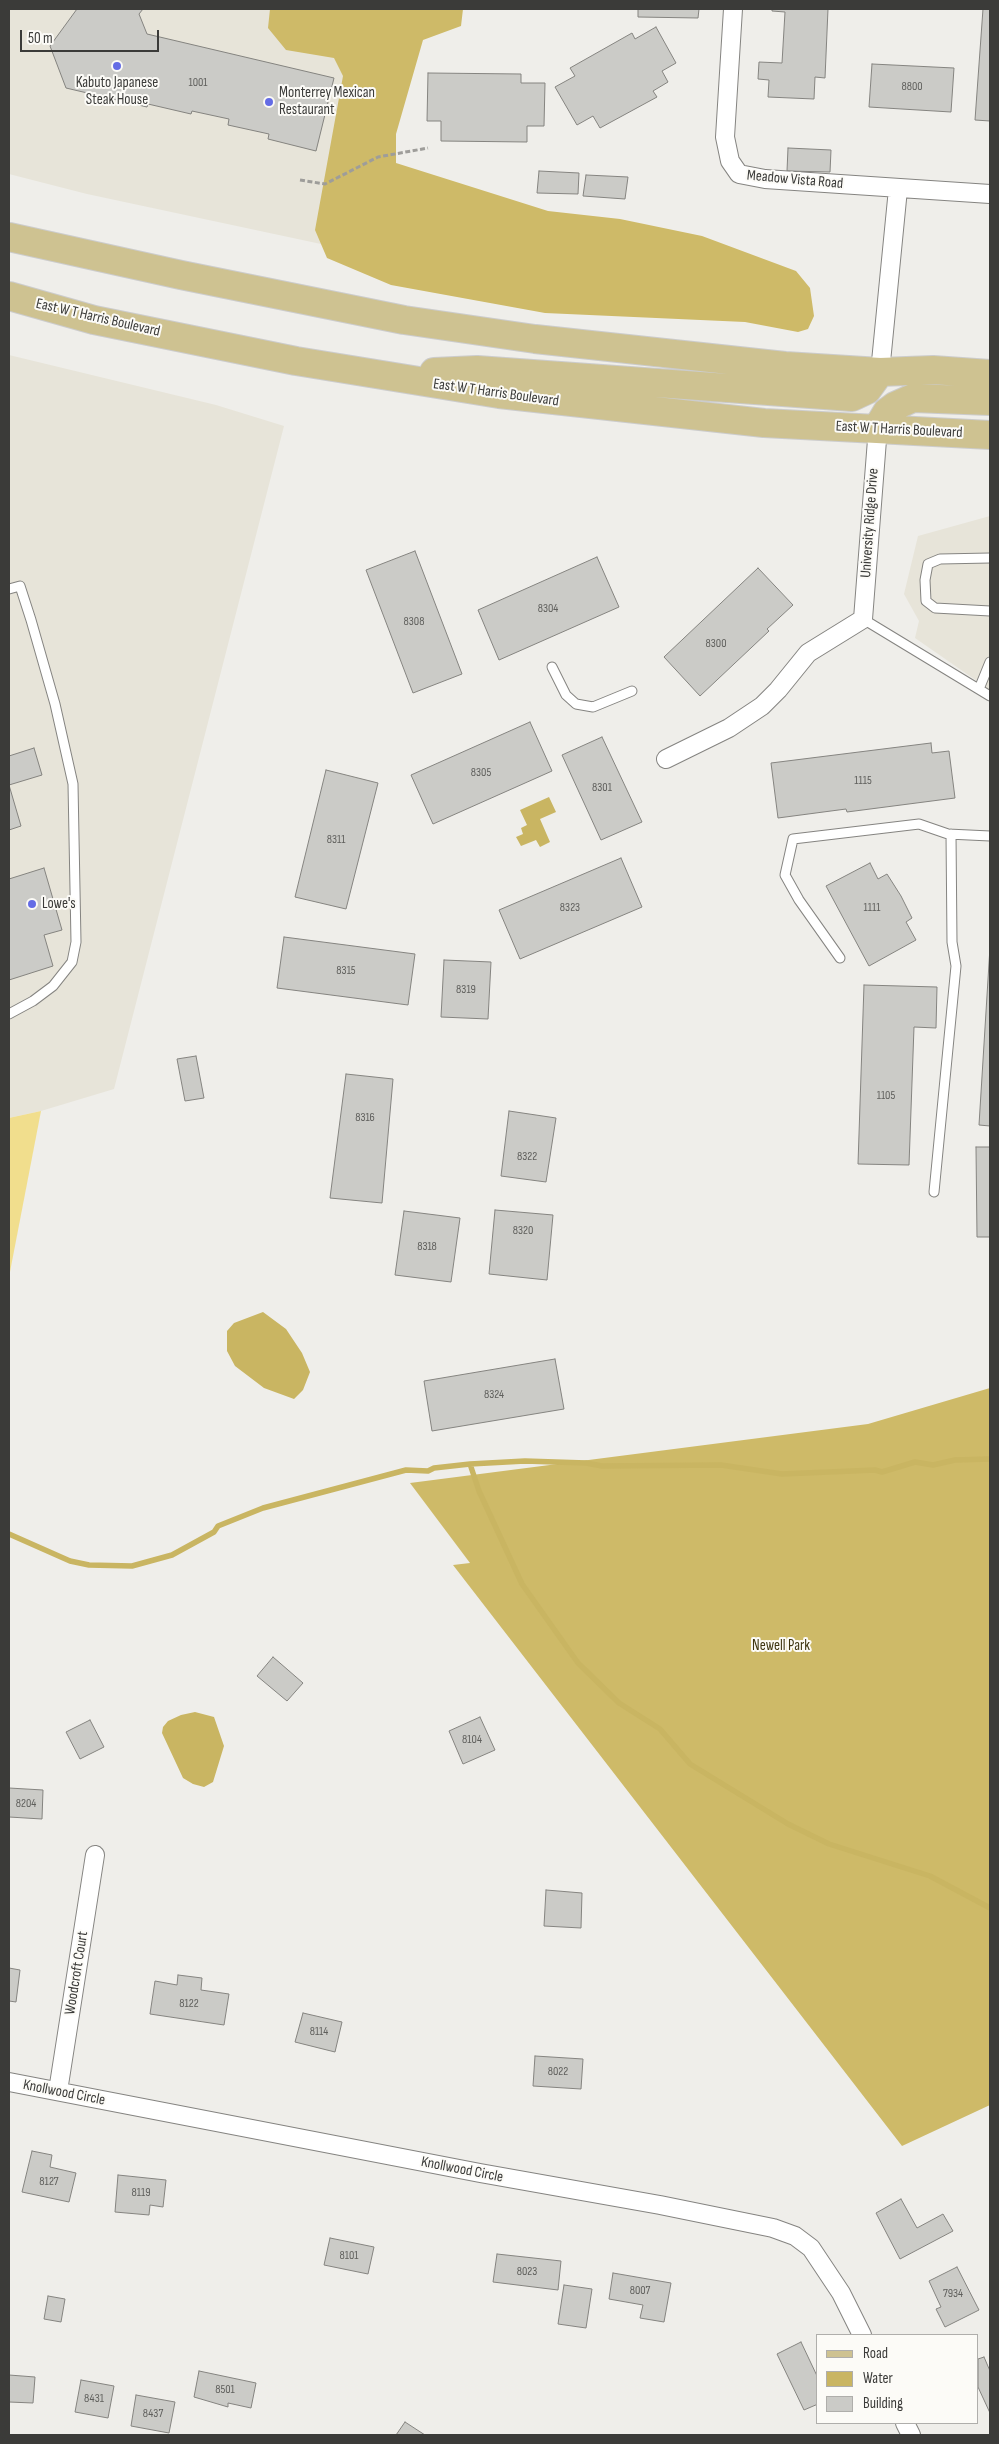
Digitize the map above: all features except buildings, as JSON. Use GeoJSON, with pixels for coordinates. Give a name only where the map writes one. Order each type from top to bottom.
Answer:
{"type":"FeatureCollection","features":[{"type":"Feature","properties":{"kind":"main road"},"geometry":{"type":"LineString","coordinates":[[9,237],[182,275],[404,320],[535,339],[667,355],[880,372],[932,370],[990,374]]}},
{"type":"Feature","properties":{"kind":"main road"},"geometry":{"type":"LineString","coordinates":[[9,256],[105,276],[142,278],[182,275]]}},
{"type":"Feature","properties":{"kind":"main road","name":"East W T Harris Boulevard"},"geometry":{"type":"LineString","coordinates":[[9,296],[94,320],[370,374],[509,396],[666,414],[842,428],[878,427],[990,435]]}},
{"type":"Feature","properties":{"kind":"main road"},"geometry":{"type":"LineString","coordinates":[[370,374],[477,370],[852,397],[867,390],[880,372]]}},
{"type":"Feature","properties":{"kind":"main road"},"geometry":{"type":"LineString","coordinates":[[878,427],[895,406],[913,398],[990,401]]}},
{"type":"Feature","properties":{"kind":"street","name":"Meadow Vista Road"},"geometry":{"type":"LineString","coordinates":[[732,9],[725,136],[730,161],[739,174],[766,179],[990,194]]}},
{"type":"Feature","properties":{"kind":"street"},"geometry":{"type":"LineString","coordinates":[[880,372],[898,189]]}},
{"type":"Feature","properties":{"kind":"street","name":"University Ridge Drive"},"geometry":{"type":"LineString","coordinates":[[863,619],[878,427]]}},
{"type":"Feature","properties":{"kind":"street"},"geometry":{"type":"LineString","coordinates":[[666,758],[729,728],[762,706],[778,690],[808,653],[863,619]]}},
{"type":"Feature","properties":{"kind":"street","name":"Woodcroft Court"},"geometry":{"type":"LineString","coordinates":[[58,2092],[95,1855]]}},
{"type":"Feature","properties":{"kind":"street","name":"Knollwood Circle"},"geometry":{"type":"LineString","coordinates":[[9,2082],[773,2228],[795,2236],[811,2248],[841,2293],[862,2334]]}},
{"type":"Feature","properties":{"kind":"lane"},"geometry":{"type":"LineString","coordinates":[[990,558],[940,559],[928,564],[925,580],[926,601],[935,608],[990,611]]}},
{"type":"Feature","properties":{"kind":"lane"},"geometry":{"type":"LineString","coordinates":[[9,590],[20,586],[55,704],[73,784],[76,942],[72,962],[53,986],[33,1001],[9,1014]]}},
{"type":"Feature","properties":{"kind":"lane"},"geometry":{"type":"LineString","coordinates":[[863,619],[990,696]]}},
{"type":"Feature","properties":{"kind":"lane"},"geometry":{"type":"LineString","coordinates":[[979,689],[990,662]]}},
{"type":"Feature","properties":{"kind":"lane"},"geometry":{"type":"LineString","coordinates":[[552,667],[566,695],[576,704],[593,707],[632,691]]}},
{"type":"Feature","properties":{"kind":"lane"},"geometry":{"type":"LineString","coordinates":[[840,958],[799,900],[785,875],[793,839],[919,824],[951,834],[990,836]]}},
{"type":"Feature","properties":{"kind":"lane"},"geometry":{"type":"LineString","coordinates":[[934,1192],[956,966],[952,942],[951,834]]}},
{"type":"Feature","properties":{"kind":"path"},"geometry":{"type":"LineString","coordinates":[[300,180],[326,184],[378,157],[428,148]]}},
{"type":"Feature","properties":{"kind":"shaded area"},"geometry":{"type":"Polygon","coordinates":[[[9,9],[394,9],[335,247],[87,194],[9,174],[9,9]]]}},
{"type":"Feature","properties":{"kind":"shaded area"},"geometry":{"type":"Polygon","coordinates":[[[9,355],[216,405],[284,426],[114,1089],[41,1111],[9,1118],[9,355]]]}},
{"type":"Feature","properties":{"kind":"shaded area"},"geometry":{"type":"Polygon","coordinates":[[[990,516],[990,690],[915,638],[919,621],[904,594],[918,536],[990,516]]]}},
{"type":"Feature","properties":{"kind":"shaded area"},"geometry":{"type":"Polygon","coordinates":[[[41,1111],[9,1277],[9,1118],[41,1111]]]}},
{"type":"Feature","properties":{"kind":"green space"},"geometry":{"type":"Polygon","coordinates":[[[270,9],[463,9],[461,26],[423,40],[396,134],[396,163],[548,211],[620,219],[702,236],[796,271],[810,288],[814,316],[808,329],[798,332],[745,322],[545,313],[391,285],[327,258],[315,230],[343,76],[334,58],[286,50],[268,28],[270,9]]]}},
{"type":"Feature","properties":{"kind":"green space","name":"Newell Park"},"geometry":{"type":"Polygon","coordinates":[[[990,1388],[990,2105],[902,2146],[453,1565],[470,1563],[410,1483],[868,1424],[990,1388]]]}},
{"type":"Feature","properties":{"kind":"water"},"geometry":{"type":"Polygon","coordinates":[[[549,797],[556,812],[540,819],[550,842],[540,847],[536,840],[521,846],[516,837],[523,834],[521,828],[527,825],[520,810],[549,797]]]}},
{"type":"Feature","properties":{"kind":"water"},"geometry":{"type":"Polygon","coordinates":[[[263,1312],[286,1329],[302,1353],[310,1372],[303,1390],[294,1399],[264,1388],[235,1366],[227,1351],[227,1331],[234,1323],[263,1312]]]}},
{"type":"Feature","properties":{"kind":"water"},"geometry":{"type":"Polygon","coordinates":[[[195,1712],[214,1717],[224,1746],[213,1782],[204,1787],[193,1784],[183,1778],[162,1733],[163,1727],[168,1721],[181,1715],[195,1712]]]}},
{"type":"Feature","properties":{"kind":"waterway"},"geometry":{"type":"LineString","coordinates":[[9,1534],[70,1561],[89,1565],[132,1566],[172,1555],[214,1532],[218,1526],[263,1508],[406,1470],[428,1471],[434,1468],[470,1464],[525,1461],[586,1463],[602,1466],[721,1465],[782,1474],[875,1470],[882,1472],[915,1462],[933,1465],[955,1460],[990,1459]]}},
{"type":"Feature","properties":{"kind":"waterway"},"geometry":{"type":"LineString","coordinates":[[470,1464],[479,1491],[522,1584],[578,1663],[619,1703],[660,1729],[690,1764],[788,1824],[829,1844],[930,1876],[990,1908]]}},
{"type":"Feature","properties":{"kind":"place","name":"Kabuto Japanese Steak House"},"geometry":{"type":"Point","coordinates":[117,66]}},
{"type":"Feature","properties":{"kind":"place","name":"Monterrey Mexican Restaurant"},"geometry":{"type":"Point","coordinates":[269,102]}},
{"type":"Feature","properties":{"kind":"place","name":"Lowe's"},"geometry":{"type":"Point","coordinates":[32,904]}}]}
